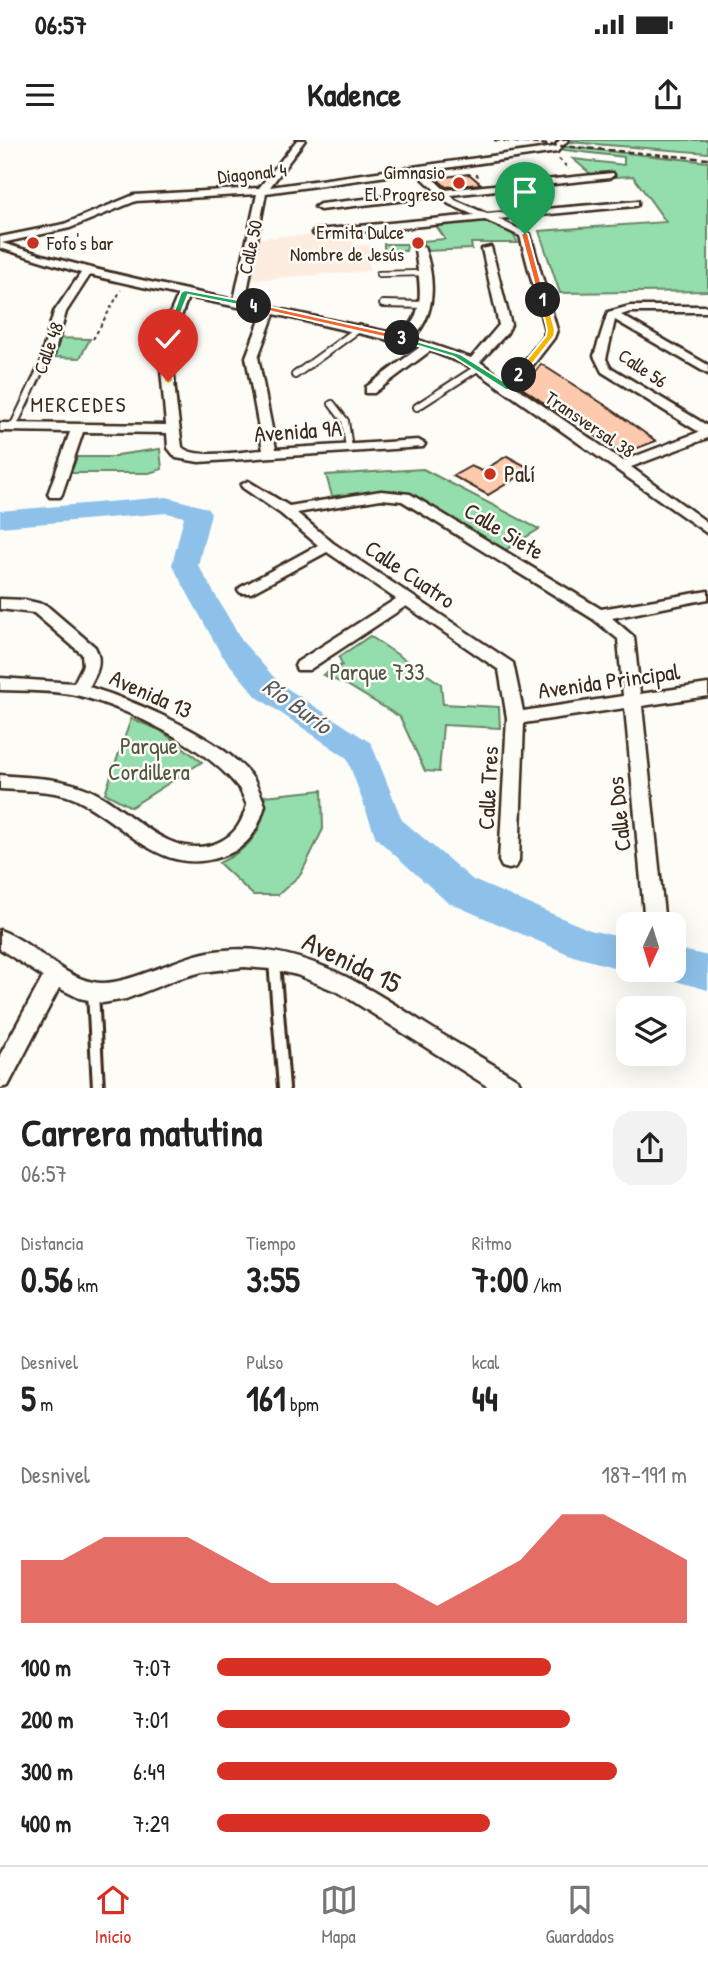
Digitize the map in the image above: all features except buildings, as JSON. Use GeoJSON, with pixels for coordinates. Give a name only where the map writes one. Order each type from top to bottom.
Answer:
{"type":"FeatureCollection","features":[{"type":"Feature","properties":{"kind":"street"},"geometry":{"type":"LineString","coordinates":[[262,191],[301,140]]}},
{"type":"Feature","properties":{"kind":"street"},"geometry":{"type":"LineString","coordinates":[[553,150],[565,140]]}},
{"type":"Feature","properties":{"kind":"street","name":"Diagonal 4"},"geometry":{"type":"LineString","coordinates":[[2,245],[81,221],[134,198],[262,191],[553,150]]}},
{"type":"Feature","properties":{"kind":"street"},"geometry":{"type":"LineString","coordinates":[[417,168],[452,202],[525,234],[551,330],[550,336],[509,388]]}},
{"type":"Feature","properties":{"kind":"street"},"geometry":{"type":"LineString","coordinates":[[320,207],[610,175]]}},
{"type":"Feature","properties":{"kind":"street","name":"Calle 50"},"geometry":{"type":"LineString","coordinates":[[239,302],[262,191]]}},
{"type":"Feature","properties":{"kind":"street"},"geometry":{"type":"LineString","coordinates":[[317,233],[635,203]]}},
{"type":"Feature","properties":{"kind":"street","name":"Transversal 38"},"geometry":{"type":"LineString","coordinates":[[2,245],[87,272],[360,328],[429,346],[476,365],[708,530]]}},
{"type":"Feature","properties":{"kind":"street"},"geometry":{"type":"LineString","coordinates":[[405,339],[424,321],[426,305],[420,249]]}},
{"type":"Feature","properties":{"kind":"street"},"geometry":{"type":"LineString","coordinates":[[476,365],[505,325],[487,249]]}},
{"type":"Feature","properties":{"kind":"street","name":"Calle 48"},"geometry":{"type":"LineString","coordinates":[[48,354],[60,312],[87,272]]}},
{"type":"Feature","properties":{"kind":"street"},"geometry":{"type":"LineString","coordinates":[[7,427],[173,429],[166,358],[173,321],[185,292]]}},
{"type":"Feature","properties":{"kind":"street"},"geometry":{"type":"LineString","coordinates":[[270,309],[252,357],[270,454]]}},
{"type":"Feature","properties":{"kind":"street"},"geometry":{"type":"LineString","coordinates":[[612,314],[630,309],[705,311]]}},
{"type":"Feature","properties":{"kind":"street"},"geometry":{"type":"LineString","coordinates":[[612,314],[708,370]]}},
{"type":"Feature","properties":{"kind":"street","name":"Calle 56"},"geometry":{"type":"LineString","coordinates":[[612,314],[608,318],[606,337],[600,353],[600,360],[606,369],[708,433]]}},
{"type":"Feature","properties":{"kind":"street"},"geometry":{"type":"LineString","coordinates":[[370,390],[429,346]]}},
{"type":"Feature","properties":{"kind":"street"},"geometry":{"type":"LineString","coordinates":[[55,494],[79,428]]}},
{"type":"Feature","properties":{"kind":"street","name":"Avenida 9A"},"geometry":{"type":"LineString","coordinates":[[173,429],[175,448],[181,455],[199,458],[418,444]]}},
{"type":"Feature","properties":{"kind":"street"},"geometry":{"type":"LineString","coordinates":[[627,470],[708,433]]}},
{"type":"Feature","properties":{"kind":"street"},"geometry":{"type":"LineString","coordinates":[[627,470],[708,442]]}},
{"type":"Feature","properties":{"kind":"street","name":"Calle Cuatro"},"geometry":{"type":"LineString","coordinates":[[248,485],[286,511],[328,547],[507,667],[516,718]]}},
{"type":"Feature","properties":{"kind":"street","name":"Calle Siete"},"geometry":{"type":"LineString","coordinates":[[286,511],[381,495],[405,497],[599,615],[626,637],[633,699]]}},
{"type":"Feature","properties":{"kind":"street"},"geometry":{"type":"LineString","coordinates":[[246,590],[328,547]]}},
{"type":"Feature","properties":{"kind":"street"},"geometry":{"type":"LineString","coordinates":[[599,615],[704,595]]}},
{"type":"Feature","properties":{"kind":"street"},"geometry":{"type":"LineString","coordinates":[[303,666],[405,600]]}},
{"type":"Feature","properties":{"kind":"street"},"geometry":{"type":"LineString","coordinates":[[0,604],[25,604],[40,609],[89,651],[92,664],[79,690]]}},
{"type":"Feature","properties":{"kind":"street","name":"Avenida 13"},"geometry":{"type":"LineString","coordinates":[[0,684],[79,690],[117,702],[185,733],[243,781],[256,802],[254,821],[229,847],[186,855],[162,845],[78,793],[0,782]]}},
{"type":"Feature","properties":{"kind":"street","name":"Avenida Principal"},"geometry":{"type":"LineString","coordinates":[[516,718],[708,690]]}},
{"type":"Feature","properties":{"kind":"street","name":"Calle Dos"},"geometry":{"type":"LineString","coordinates":[[633,699],[653,912]]}},
{"type":"Feature","properties":{"kind":"street","name":"Calle Tres"},"geometry":{"type":"LineString","coordinates":[[509,861],[516,718]]}},
{"type":"Feature","properties":{"kind":"street"},"geometry":{"type":"LineString","coordinates":[[0,939],[55,975],[93,992]]}},
{"type":"Feature","properties":{"kind":"street","name":"Avenida 15"},"geometry":{"type":"LineString","coordinates":[[93,992],[125,989],[183,967],[217,960],[274,958],[308,967],[347,986],[505,1086]]}},
{"type":"Feature","properties":{"kind":"street"},"geometry":{"type":"LineString","coordinates":[[0,1078],[55,975]]}},
{"type":"Feature","properties":{"kind":"lane"},"geometry":{"type":"LineString","coordinates":[[379,274],[423,273]]}},
{"type":"Feature","properties":{"kind":"lane"},"geometry":{"type":"LineString","coordinates":[[383,304],[426,305]]}},
{"type":"Feature","properties":{"kind":"lane"},"geometry":{"type":"LineString","coordinates":[[295,375],[360,328]]}},
{"type":"Feature","properties":{"kind":"lane","name":"Calle 48"},"geometry":{"type":"LineString","coordinates":[[7,427],[48,354]]}},
{"type":"Feature","properties":{"kind":"lane"},"geometry":{"type":"LineString","coordinates":[[417,407],[476,365]]}},
{"type":"Feature","properties":{"kind":"lane"},"geometry":{"type":"LineString","coordinates":[[331,404],[345,421],[349,448]]}},
{"type":"Feature","properties":{"kind":"lane"},"geometry":{"type":"LineString","coordinates":[[274,958],[284,1088]]}},
{"type":"Feature","properties":{"kind":"lane"},"geometry":{"type":"LineString","coordinates":[[93,992],[98,1088]]}},
{"type":"Feature","properties":{"kind":"path"},"geometry":{"type":"LineString","coordinates":[[553,150],[579,178]]}},
{"type":"Feature","properties":{"kind":"path"},"geometry":{"type":"LineString","coordinates":[[93,339],[127,281]]}},
{"type":"Feature","properties":{"kind":"shaded area"},"geometry":{"type":"Polygon","coordinates":[[[347,233],[356,246],[369,245],[370,271],[251,280],[258,238],[347,233]]]}},
{"type":"Feature","properties":{"kind":"green space"},"geometry":{"type":"Polygon","coordinates":[[[708,140],[708,153],[569,142],[708,140]]]}},
{"type":"Feature","properties":{"kind":"green space"},"geometry":{"type":"Polygon","coordinates":[[[560,146],[708,162],[708,291],[560,293],[539,231],[666,222],[633,176],[616,177],[613,173],[592,175],[573,159],[624,165],[624,157],[557,149],[560,146]]]}},
{"type":"Feature","properties":{"kind":"green space"},"geometry":{"type":"Polygon","coordinates":[[[485,220],[512,233],[518,243],[471,243],[472,249],[425,251],[423,245],[407,246],[406,251],[384,251],[384,244],[423,244],[423,241],[445,239],[435,224],[485,220]]]}},
{"type":"Feature","properties":{"kind":"green space"},"geometry":{"type":"Polygon","coordinates":[[[52,338],[90,339],[80,358],[54,357],[56,353],[51,345],[52,338]]]}},
{"type":"Feature","properties":{"kind":"green space"},"geometry":{"type":"Polygon","coordinates":[[[160,449],[162,469],[149,473],[71,473],[77,457],[116,457],[160,449]]]}},
{"type":"Feature","properties":{"kind":"green space"},"geometry":{"type":"Polygon","coordinates":[[[423,469],[539,529],[502,552],[410,494],[390,490],[332,496],[326,475],[423,469]]]}},
{"type":"Feature","properties":{"kind":"green space","name":"Parque 733"},"geometry":{"type":"Polygon","coordinates":[[[370,636],[441,684],[443,704],[499,707],[500,728],[443,725],[439,772],[425,771],[400,717],[347,685],[323,675],[342,665],[339,657],[370,636]]]}},
{"type":"Feature","properties":{"kind":"green space","name":"Parque Cordillera"},"geometry":{"type":"Polygon","coordinates":[[[131,719],[160,730],[202,762],[131,807],[105,793],[131,719]]]}},
{"type":"Feature","properties":{"kind":"green space"},"geometry":{"type":"Polygon","coordinates":[[[322,790],[323,829],[301,874],[278,895],[253,895],[219,863],[239,852],[254,837],[262,819],[265,796],[322,790]]]}},
{"type":"Feature","properties":{"kind":"waterway","name":"Río Burío"},"geometry":{"type":"LineString","coordinates":[[0,519],[167,505],[198,513],[185,565],[231,647],[268,690],[360,751],[388,828],[460,891],[586,945],[616,952]]}},
{"type":"Feature","properties":{"kind":"waterway","name":"Río Burío"},"geometry":{"type":"LineString","coordinates":[[686,968],[708,973]]}},
{"type":"Feature","properties":{"kind":"railway"},"geometry":{"type":"LineString","coordinates":[[494,140],[708,159]]}},
{"type":"Feature","properties":{"kind":"place","name":"Gimnasio El Progreso"},"geometry":{"type":"Point","coordinates":[459,183]}},
{"type":"Feature","properties":{"kind":"place","name":"Fofo's bar"},"geometry":{"type":"Point","coordinates":[33,243]}},
{"type":"Feature","properties":{"kind":"place","name":"Ermita Dulce Nombre de Jesús"},"geometry":{"type":"Point","coordinates":[418,243]}},
{"type":"Feature","properties":{"kind":"place","name":"Palí"},"geometry":{"type":"Point","coordinates":[490,474]}},
{"type":"Feature","properties":{"kind":"district","name":"MERCEDES"},"geometry":{"type":"Point","coordinates":[79,405]}},
{"type":"Feature","properties":{"kind":"route"},"geometry":{"type":"LineString","coordinates":[[168,381],[168,340],[185,292],[372,331],[429,346],[473,363],[509,388],[550,336],[551,330],[525,234]]}}]}
